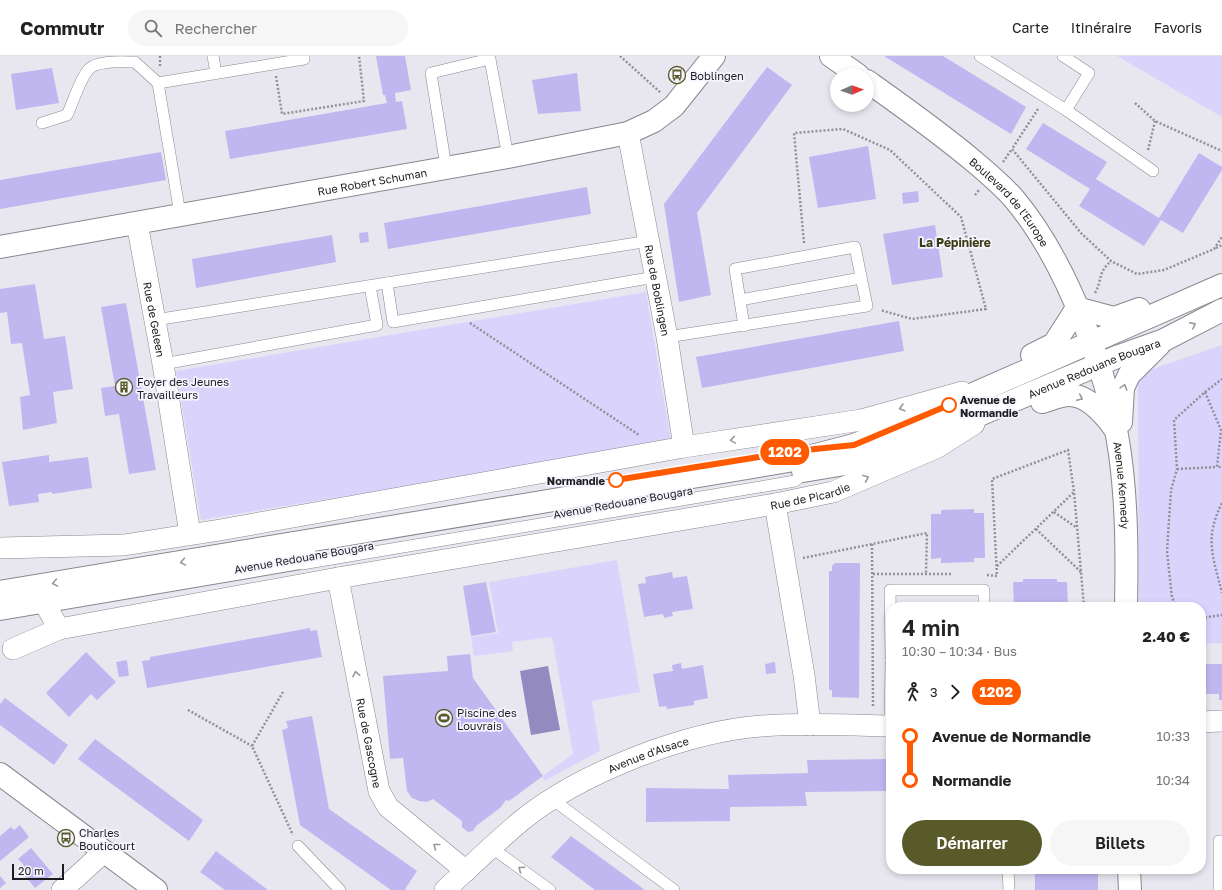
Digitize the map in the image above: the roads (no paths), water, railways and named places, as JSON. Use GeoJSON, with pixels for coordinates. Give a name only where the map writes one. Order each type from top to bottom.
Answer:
{"type":"FeatureCollection","features":[{"type":"Feature","properties":{"kind":"main road","name":"Rue Robert Schuman"},"geometry":{"type":"LineString","coordinates":[[0,247],[508,157],[628,133],[654,121],[674,106],[714,56]]}},
{"type":"Feature","properties":{"kind":"main road"},"geometry":{"type":"LineString","coordinates":[[831,56],[848,68]]}},
{"type":"Feature","properties":{"kind":"main road","name":"Boulevard de l'Europe"},"geometry":{"type":"LineString","coordinates":[[874,86],[942,134],[992,177],[1015,200],[1049,250],[1077,306],[1098,366]]}},
{"type":"Feature","properties":{"kind":"main road","name":"Avenue Redouane Bougara"},"geometry":{"type":"LineString","coordinates":[[0,592],[800,459],[854,445],[1222,285]]}},
{"type":"Feature","properties":{"kind":"main road"},"geometry":{"type":"LineString","coordinates":[[994,385],[1010,366],[1054,344],[1077,306],[1114,318],[1146,306],[1179,304]]}},
{"type":"Feature","properties":{"kind":"main road"},"geometry":{"type":"LineString","coordinates":[[1098,366],[1115,349],[1170,318],[1179,304]]}},
{"type":"Feature","properties":{"kind":"main road","name":"Avenue Redouane Bougara"},"geometry":{"type":"LineString","coordinates":[[0,609],[852,463],[889,453],[1164,340],[1222,310]]}},
{"type":"Feature","properties":{"kind":"main road"},"geometry":{"type":"LineString","coordinates":[[1120,454],[1123,388],[1129,375],[1164,340]]}},
{"type":"Feature","properties":{"kind":"main road"},"geometry":{"type":"LineString","coordinates":[[959,423],[1003,396],[1064,367],[1082,352],[1089,342]]}},
{"type":"Feature","properties":{"kind":"main road","name":"Avenue Kennedy"},"geometry":{"type":"LineString","coordinates":[[1098,366],[1112,411],[1120,454],[1127,538],[1126,602]]}},
{"type":"Feature","properties":{"kind":"main road"},"geometry":{"type":"LineString","coordinates":[[1001,406],[1033,404],[1068,395],[1074,396],[1104,413],[1115,429]]}},
{"type":"Feature","properties":{"kind":"main road"},"geometry":{"type":"LineString","coordinates":[[0,774],[156,890]]}},
{"type":"Feature","properties":{"kind":"main road"},"geometry":{"type":"LineString","coordinates":[[1129,874],[1130,890]]}},
{"type":"Feature","properties":{"kind":"street","name":"Rue de Boblingen"},"geometry":{"type":"LineString","coordinates":[[628,133],[667,337],[684,447]]}},
{"type":"Feature","properties":{"kind":"street","name":"Rue de Geleen"},"geometry":{"type":"LineString","coordinates":[[137,223],[163,364],[190,534]]}},
{"type":"Feature","properties":{"kind":"street","name":"Avenue Redouane Bougara"},"geometry":{"type":"LineString","coordinates":[[0,548],[124,545],[684,447],[861,420],[950,394],[994,385]]}},
{"type":"Feature","properties":{"kind":"street","name":"Rue de Picardie"},"geometry":{"type":"LineString","coordinates":[[810,724],[775,504],[833,492],[936,448],[1001,406]]}},
{"type":"Feature","properties":{"kind":"street"},"geometry":{"type":"LineString","coordinates":[[13,648],[59,629],[338,578],[775,504]]}},
{"type":"Feature","properties":{"kind":"street","name":"Rue de Gascogne"},"geometry":{"type":"LineString","coordinates":[[338,578],[379,791],[388,807],[466,871]]}},
{"type":"Feature","properties":{"kind":"street"},"geometry":{"type":"LineString","coordinates":[[52,600],[59,629]]}},
{"type":"Feature","properties":{"kind":"street"},"geometry":{"type":"LineString","coordinates":[[1206,722],[1222,721]]}},
{"type":"Feature","properties":{"kind":"street","name":"Avenue d'Alsace"},"geometry":{"type":"LineString","coordinates":[[444,890],[521,821],[552,799],[628,761],[680,742],[760,726],[810,724],[885,725]]}},
{"type":"Feature","properties":{"kind":"street"},"geometry":{"type":"LineString","coordinates":[[62,890],[104,852]]}},
{"type":"Feature","properties":{"kind":"lane"},"geometry":{"type":"LineString","coordinates":[[213,56],[216,73]]}},
{"type":"Feature","properties":{"kind":"lane"},"geometry":{"type":"LineString","coordinates":[[158,83],[304,59],[304,56]]}},
{"type":"Feature","properties":{"kind":"lane"},"geometry":{"type":"LineString","coordinates":[[980,56],[1046,96],[1149,168]]}},
{"type":"Feature","properties":{"kind":"lane"},"geometry":{"type":"LineString","coordinates":[[1063,56],[1090,73],[1066,110]]}},
{"type":"Feature","properties":{"kind":"lane"},"geometry":{"type":"LineString","coordinates":[[446,167],[431,73],[490,59],[508,157]]}},
{"type":"Feature","properties":{"kind":"lane"},"geometry":{"type":"LineString","coordinates":[[42,123],[67,115],[84,77],[90,68],[109,62],[135,62],[158,83],[180,214]]}},
{"type":"Feature","properties":{"kind":"lane"},"geometry":{"type":"LineString","coordinates":[[155,320],[649,241]]}},
{"type":"Feature","properties":{"kind":"lane"},"geometry":{"type":"LineString","coordinates":[[667,337],[744,326],[867,306],[855,247],[735,269],[744,326]]}},
{"type":"Feature","properties":{"kind":"lane"},"geometry":{"type":"LineString","coordinates":[[387,283],[393,322],[655,277]]}},
{"type":"Feature","properties":{"kind":"lane"},"geometry":{"type":"LineString","coordinates":[[740,300],[861,278]]}},
{"type":"Feature","properties":{"kind":"lane"},"geometry":{"type":"LineString","coordinates":[[163,364],[377,325],[370,286]]}},
{"type":"Feature","properties":{"kind":"lane"},"geometry":{"type":"LineString","coordinates":[[890,602],[890,590],[984,590],[984,602]]}},
{"type":"Feature","properties":{"kind":"lane"},"geometry":{"type":"LineString","coordinates":[[885,725],[886,715]]}},
{"type":"Feature","properties":{"kind":"lane"},"geometry":{"type":"LineString","coordinates":[[552,799],[674,890]]}},
{"type":"Feature","properties":{"kind":"lane"},"geometry":{"type":"LineString","coordinates":[[1219,890],[1219,841],[1222,841]]}},
{"type":"Feature","properties":{"kind":"lane"},"geometry":{"type":"LineString","coordinates":[[298,846],[340,890]]}},
{"type":"Feature","properties":{"kind":"lane"},"geometry":{"type":"LineString","coordinates":[[492,848],[550,890]]}},
{"type":"Feature","properties":{"kind":"lane"},"geometry":{"type":"LineString","coordinates":[[1008,874],[1008,890]]}},
{"type":"Feature","properties":{"kind":"place","name":"Boblingen"},"geometry":{"type":"Point","coordinates":[677,75]}},
{"type":"Feature","properties":{"kind":"place","name":"Foyer des Jeunes Travailleurs"},"geometry":{"type":"Point","coordinates":[124,387]}},
{"type":"Feature","properties":{"kind":"place","name":"Avenue de Normandie"},"geometry":{"type":"Point","coordinates":[949,405]}},
{"type":"Feature","properties":{"kind":"place","name":"Normandie"},"geometry":{"type":"Point","coordinates":[616,480]}},
{"type":"Feature","properties":{"kind":"place","name":"Piscine des Louvrais"},"geometry":{"type":"Point","coordinates":[444,718]}},
{"type":"Feature","properties":{"kind":"place","name":"Charles Bouticourt"},"geometry":{"type":"Point","coordinates":[66,838]}},
{"type":"Feature","properties":{"kind":"district","name":"La Pépinière"},"geometry":{"type":"Point","coordinates":[955,242]}}]}
